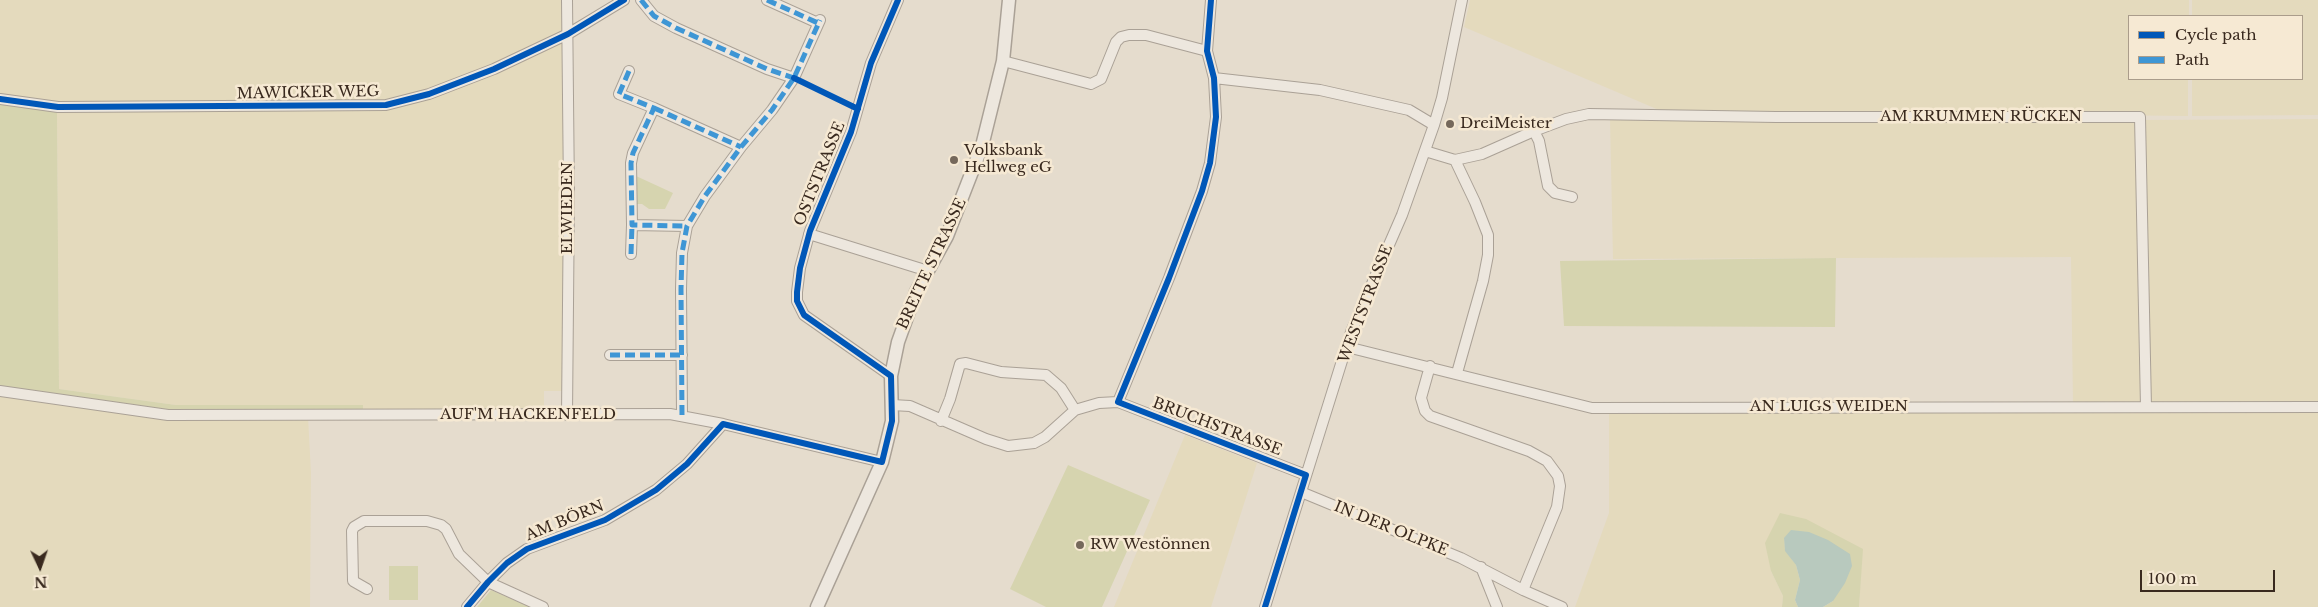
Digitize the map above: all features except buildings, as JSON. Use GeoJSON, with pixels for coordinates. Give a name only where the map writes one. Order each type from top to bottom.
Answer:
{"type":"FeatureCollection","features":[{"type":"Feature","properties":{"kind":"street","name":"ELWIEDEN"},"geometry":{"type":"LineString","coordinates":[[567,0],[567,415]]}},
{"type":"Feature","properties":{"kind":"street","name":"MAWICKER WEG"},"geometry":{"type":"LineString","coordinates":[[0,99],[58,107],[376,106],[406,101],[438,91],[494,69],[568,34],[624,0]]}},
{"type":"Feature","properties":{"kind":"street"},"geometry":{"type":"LineString","coordinates":[[640,0],[654,16],[676,28],[767,69],[794,78]]}},
{"type":"Feature","properties":{"kind":"street"},"geometry":{"type":"LineString","coordinates":[[682,415],[681,289],[682,253],[687,226],[705,196],[741,147],[772,110],[794,78],[819,22],[767,0]]}},
{"type":"Feature","properties":{"kind":"street","name":"OSTSTRASSE"},"geometry":{"type":"LineString","coordinates":[[891,376],[804,314],[799,308],[797,292],[800,268],[809,234],[850,132],[871,63],[898,0]]}},
{"type":"Feature","properties":{"kind":"street","name":"BREITE STRASSE"},"geometry":{"type":"LineString","coordinates":[[817,607],[882,462],[892,421],[891,376],[903,326],[916,292],[947,236],[982,146],[1003,61],[1009,0]]}},
{"type":"Feature","properties":{"kind":"street"},"geometry":{"type":"LineString","coordinates":[[1118,402],[1169,278],[1202,191],[1210,163],[1216,117],[1214,78],[1207,51],[1211,0]]}},
{"type":"Feature","properties":{"kind":"street","name":"WESTSTRASSE"},"geometry":{"type":"LineString","coordinates":[[1265,607],[1347,347],[1362,307],[1402,215],[1434,125],[1442,98],[1462,0]]}},
{"type":"Feature","properties":{"kind":"street"},"geometry":{"type":"LineString","coordinates":[[1003,61],[1091,84],[1101,79],[1116,42],[1121,37],[1146,35],[1207,51]]}},
{"type":"Feature","properties":{"kind":"street"},"geometry":{"type":"LineString","coordinates":[[629,71],[620,94],[741,147]]}},
{"type":"Feature","properties":{"kind":"street"},"geometry":{"type":"LineString","coordinates":[[1214,78],[1320,90],[1409,110],[1434,125]]}},
{"type":"Feature","properties":{"kind":"street"},"geometry":{"type":"LineString","coordinates":[[632,254],[631,163],[654,108]]}},
{"type":"Feature","properties":{"kind":"street","name":"AM KRUMMEN RÜCKEN"},"geometry":{"type":"LineString","coordinates":[[1455,160],[1482,154],[1534,130],[1566,118],[1589,114],[1776,117],[2140,117],[2146,407]]}},
{"type":"Feature","properties":{"kind":"street"},"geometry":{"type":"LineString","coordinates":[[1534,130],[1539,141],[1548,186],[1555,192],[1572,197]]}},
{"type":"Feature","properties":{"kind":"street"},"geometry":{"type":"LineString","coordinates":[[1425,151],[1455,160],[1479,210],[1488,235],[1489,244],[1483,281],[1456,373]]}},
{"type":"Feature","properties":{"kind":"street"},"geometry":{"type":"LineString","coordinates":[[632,225],[687,226]]}},
{"type":"Feature","properties":{"kind":"street","name":"OSTSTRASSE"},"geometry":{"type":"LineString","coordinates":[[809,234],[928,271]]}},
{"type":"Feature","properties":{"kind":"street","name":"AN LUIGS WEIDEN"},"geometry":{"type":"LineString","coordinates":[[1347,347],[1430,366],[1592,408],[2318,407]]}},
{"type":"Feature","properties":{"kind":"street"},"geometry":{"type":"LineString","coordinates":[[610,355],[682,355]]}},
{"type":"Feature","properties":{"kind":"street"},"geometry":{"type":"LineString","coordinates":[[941,421],[950,399],[960,364],[966,363],[1001,372],[1046,375],[1061,388],[1075,410]]}},
{"type":"Feature","properties":{"kind":"street"},"geometry":{"type":"LineString","coordinates":[[1430,366],[1421,398],[1425,411],[1430,416],[1529,451],[1547,461],[1558,476],[1560,486],[1557,507],[1523,590]]}},
{"type":"Feature","properties":{"kind":"street","name":"AUF'M HACKENFELD"},"geometry":{"type":"LineString","coordinates":[[0,391],[168,415],[682,415],[882,462]]}},
{"type":"Feature","properties":{"kind":"street","name":"BRUCHSTRASSE"},"geometry":{"type":"LineString","coordinates":[[892,404],[910,406],[941,421],[995,442],[1008,446],[1022,446],[1034,443],[1045,437],[1075,410],[1100,402],[1118,402],[1306,475]]}},
{"type":"Feature","properties":{"kind":"street","name":"AM BÖRN"},"geometry":{"type":"LineString","coordinates":[[466,607],[488,582],[527,549],[605,520],[656,490],[687,464],[722,424]]}},
{"type":"Feature","properties":{"kind":"street","name":"IN DER OLPKE"},"geometry":{"type":"LineString","coordinates":[[1301,492],[1481,567],[1523,590],[1562,607]]}},
{"type":"Feature","properties":{"kind":"street"},"geometry":{"type":"LineString","coordinates":[[367,589],[353,582],[352,531],[358,523],[364,521],[427,521],[441,525],[449,535],[459,554],[488,582],[543,607]]}},
{"type":"Feature","properties":{"kind":"street"},"geometry":{"type":"LineString","coordinates":[[1481,567],[1497,607]]}},
{"type":"Feature","properties":{"kind":"shaded area"},"geometry":{"type":"Polygon","coordinates":[[[0,0],[565,0],[565,30],[495,66],[396,100],[58,104],[0,96],[0,0]]]}},
{"type":"Feature","properties":{"kind":"shaded area"},"geometry":{"type":"Polygon","coordinates":[[[1470,0],[2189,0],[2189,15],[2128,15],[2128,80],[2188,80],[2188,116],[1659,110],[1464,27],[1470,0]]]}},
{"type":"Feature","properties":{"kind":"shaded area"},"geometry":{"type":"Polygon","coordinates":[[[2192,0],[2318,0],[2318,115],[2192,116],[2192,80],[2303,80],[2303,15],[2192,15],[2192,0]]]}},
{"type":"Feature","properties":{"kind":"shaded area"},"geometry":{"type":"Polygon","coordinates":[[[564,41],[566,391],[544,391],[544,414],[363,414],[363,405],[176,405],[59,389],[57,110],[375,109],[493,74],[564,41]]]}},
{"type":"Feature","properties":{"kind":"shaded area"},"geometry":{"type":"Polygon","coordinates":[[[0,101],[57,110],[59,389],[176,405],[363,405],[363,414],[169,412],[0,387],[0,101]]]}},
{"type":"Feature","properties":{"kind":"shaded area"},"geometry":{"type":"Polygon","coordinates":[[[1610,118],[2138,119],[2143,405],[2073,405],[2071,257],[1613,259],[1610,118]]]}},
{"type":"Feature","properties":{"kind":"shaded area"},"geometry":{"type":"Polygon","coordinates":[[[2318,119],[2318,405],[2148,405],[2142,120],[2318,119]]]}},
{"type":"Feature","properties":{"kind":"shaded area"},"geometry":{"type":"Polygon","coordinates":[[[636,176],[673,193],[665,209],[649,209],[642,204],[636,204],[636,176]]]}},
{"type":"Feature","properties":{"kind":"shaded area"},"geometry":{"type":"Polygon","coordinates":[[[1836,258],[1835,327],[1564,326],[1560,261],[1836,258]]]}},
{"type":"Feature","properties":{"kind":"shaded area"},"geometry":{"type":"Polygon","coordinates":[[[0,394],[308,417],[311,473],[310,607],[0,607],[0,394]]]}},
{"type":"Feature","properties":{"kind":"shaded area"},"geometry":{"type":"Polygon","coordinates":[[[2318,409],[2318,607],[1859,607],[1862,549],[1771,571],[1783,596],[1782,607],[1575,607],[1609,513],[1609,410],[2318,409]]]}},
{"type":"Feature","properties":{"kind":"shaded area"},"geometry":{"type":"Polygon","coordinates":[[[1185,435],[1257,463],[1211,607],[1114,607],[1185,435]]]}},
{"type":"Feature","properties":{"kind":"shaded area","name":"RW Westönnen"},"geometry":{"type":"Polygon","coordinates":[[[1068,465],[1150,500],[1102,607],[1046,607],[1010,589],[1068,465]]]}},
{"type":"Feature","properties":{"kind":"shaded area"},"geometry":{"type":"Polygon","coordinates":[[[1780,513],[1806,519],[1863,549],[1859,607],[1823,607],[1833,601],[1784,538],[1785,550],[1796,565],[1800,580],[1795,600],[1798,607],[1782,607],[1783,596],[1771,571],[1765,543],[1780,513]]]}},
{"type":"Feature","properties":{"kind":"shaded area"},"geometry":{"type":"Polygon","coordinates":[[[1791,530],[1809,532],[1828,540],[1850,554],[1852,566],[1845,583],[1833,601],[1823,607],[1798,607],[1795,600],[1800,580],[1796,565],[1785,551],[1784,538],[1791,530]]]}},
{"type":"Feature","properties":{"kind":"shaded area"},"geometry":{"type":"Polygon","coordinates":[[[389,566],[418,566],[418,600],[389,600],[389,566]]]}},
{"type":"Feature","properties":{"kind":"shaded area"},"geometry":{"type":"Polygon","coordinates":[[[491,590],[516,601],[530,607],[477,607],[491,590]]]}},
{"type":"Feature","properties":{"kind":"marked path"},"geometry":{"type":"LineString","coordinates":[[641,0],[654,16],[676,28],[767,69],[797,79]]}},
{"type":"Feature","properties":{"kind":"marked path"},"geometry":{"type":"LineString","coordinates":[[767,0],[818,23]]}},
{"type":"Feature","properties":{"kind":"marked path"},"geometry":{"type":"LineString","coordinates":[[682,415],[681,289],[682,253],[687,226],[705,196],[741,147],[772,110],[794,78],[820,20]]}},
{"type":"Feature","properties":{"kind":"marked path"},"geometry":{"type":"LineString","coordinates":[[629,71],[619,94],[654,108],[633,153],[631,163],[632,225],[687,226]]}},
{"type":"Feature","properties":{"kind":"marked path"},"geometry":{"type":"LineString","coordinates":[[654,108],[741,147]]}},
{"type":"Feature","properties":{"kind":"marked path"},"geometry":{"type":"LineString","coordinates":[[631,254],[632,225]]}},
{"type":"Feature","properties":{"kind":"marked path"},"geometry":{"type":"LineString","coordinates":[[610,355],[682,355]]}},
{"type":"Feature","properties":{"kind":"cycle path"},"geometry":{"type":"LineString","coordinates":[[0,99],[58,107],[386,105],[429,94],[494,69],[568,34],[624,0]]}},
{"type":"Feature","properties":{"kind":"cycle path"},"geometry":{"type":"LineString","coordinates":[[467,607],[507,563],[527,549],[605,520],[656,490],[687,464],[723,424],[882,462],[892,421],[891,376],[804,315],[797,301],[797,292],[800,268],[810,231],[851,132],[871,63],[898,0]]}},
{"type":"Feature","properties":{"kind":"cycle path"},"geometry":{"type":"LineString","coordinates":[[1211,0],[1207,51],[1214,78],[1216,117],[1210,163],[1202,191],[1169,278],[1118,402],[1306,475],[1265,607]]}},
{"type":"Feature","properties":{"kind":"cycle path"},"geometry":{"type":"LineString","coordinates":[[794,78],[858,109]]}},
{"type":"Feature","properties":{"kind":"place","name":"DreiMeister"},"geometry":{"type":"Point","coordinates":[1450,124]}},
{"type":"Feature","properties":{"kind":"place","name":"Volksbank Hellweg eG"},"geometry":{"type":"Point","coordinates":[954,160]}},
{"type":"Feature","properties":{"kind":"place","name":"RW Westönnen"},"geometry":{"type":"Point","coordinates":[1080,545]}}]}
